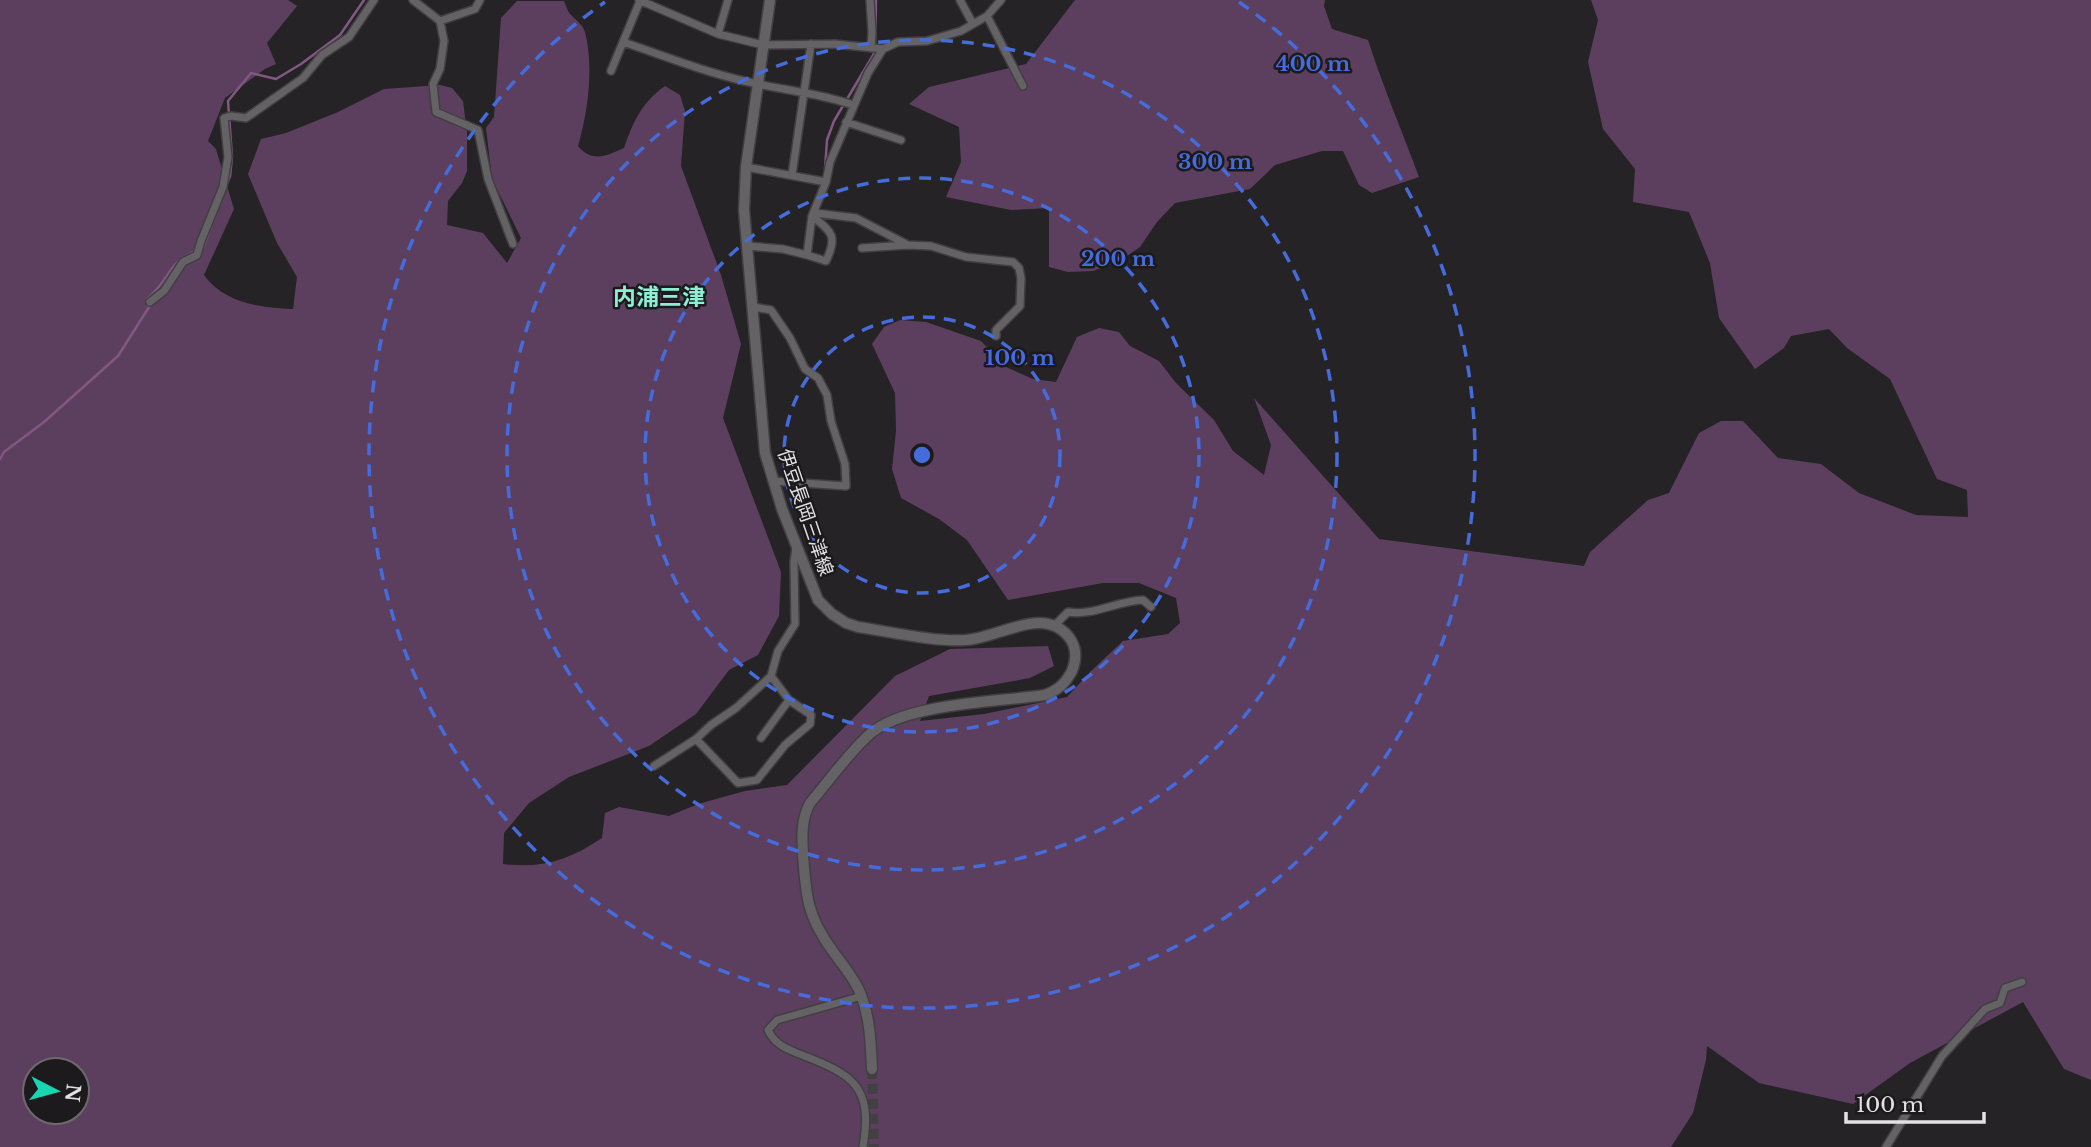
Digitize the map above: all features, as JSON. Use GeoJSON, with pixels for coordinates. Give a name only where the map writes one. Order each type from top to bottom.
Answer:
{"type":"FeatureCollection","features":[{"type":"Feature","properties":{"kind":"main road","name":"伊豆長岡三津線"},"geometry":{"type":"LineString","coordinates":[[770,0],[746,167],[744,210],[765,453],[796,546],[818,600],[832,614],[858,627],[967,640],[1043,621],[1055,625]]}},
{"type":"Feature","properties":{"kind":"main road"},"geometry":{"type":"LineString","coordinates":[[872,1069],[868,1024],[862,996],[854,980],[816,926],[806,898],[802,830],[804,813],[872,732],[900,718],[930,709],[1045,695],[1058,690],[1066,681],[1076,659],[1073,643],[1055,625]]}},
{"type":"Feature","properties":{"kind":"street"},"geometry":{"type":"LineString","coordinates":[[150,302],[164,291],[183,262],[197,256],[223,187],[228,157],[223,125],[228,117],[246,118],[303,78],[322,55],[349,37],[374,0]]}},
{"type":"Feature","properties":{"kind":"street"},"geometry":{"type":"LineString","coordinates":[[413,0],[440,21],[444,41],[440,69],[433,84],[436,111],[478,130],[488,179],[513,244]]}},
{"type":"Feature","properties":{"kind":"street"},"geometry":{"type":"LineString","coordinates":[[440,21],[475,9],[480,0]]}},
{"type":"Feature","properties":{"kind":"street"},"geometry":{"type":"LineString","coordinates":[[611,71],[639,0],[718,34],[763,45],[811,44],[883,49],[898,43],[941,38],[987,16],[1001,0]]}},
{"type":"Feature","properties":{"kind":"street"},"geometry":{"type":"LineString","coordinates":[[718,34],[728,0]]}},
{"type":"Feature","properties":{"kind":"street"},"geometry":{"type":"LineString","coordinates":[[870,0],[871,48]]}},
{"type":"Feature","properties":{"kind":"street"},"geometry":{"type":"LineString","coordinates":[[960,0],[974,24]]}},
{"type":"Feature","properties":{"kind":"street"},"geometry":{"type":"LineString","coordinates":[[987,16],[1023,86]]}},
{"type":"Feature","properties":{"kind":"street"},"geometry":{"type":"LineString","coordinates":[[623,41],[705,71],[853,105]]}},
{"type":"Feature","properties":{"kind":"street"},"geometry":{"type":"LineString","coordinates":[[792,175],[811,44]]}},
{"type":"Feature","properties":{"kind":"street"},"geometry":{"type":"LineString","coordinates":[[807,255],[814,214],[830,162],[868,73],[883,49]]}},
{"type":"Feature","properties":{"kind":"street"},"geometry":{"type":"LineString","coordinates":[[846,122],[901,140]]}},
{"type":"Feature","properties":{"kind":"street"},"geometry":{"type":"LineString","coordinates":[[746,167],[826,182]]}},
{"type":"Feature","properties":{"kind":"street"},"geometry":{"type":"LineString","coordinates":[[814,214],[856,218],[908,245]]}},
{"type":"Feature","properties":{"kind":"street"},"geometry":{"type":"LineString","coordinates":[[748,246],[783,249],[825,261],[833,243],[831,233],[814,214]]}},
{"type":"Feature","properties":{"kind":"street"},"geometry":{"type":"LineString","coordinates":[[862,248],[908,245],[931,247],[988,260],[1013,262],[1020,268],[1020,306],[996,330],[996,335]]}},
{"type":"Feature","properties":{"kind":"street"},"geometry":{"type":"LineString","coordinates":[[753,307],[771,310],[790,338],[805,369],[818,378],[827,395],[831,421],[845,464],[846,486],[773,481]]}},
{"type":"Feature","properties":{"kind":"street"},"geometry":{"type":"LineString","coordinates":[[654,766],[696,739],[771,676],[778,651],[796,625],[796,546]]}},
{"type":"Feature","properties":{"kind":"street"},"geometry":{"type":"LineString","coordinates":[[1055,625],[1068,612],[1083,614],[1124,601],[1143,600],[1151,607]]}},
{"type":"Feature","properties":{"kind":"street"},"geometry":{"type":"LineString","coordinates":[[696,739],[738,783],[757,780],[785,745],[810,724],[811,715],[789,701],[771,676]]}},
{"type":"Feature","properties":{"kind":"street"},"geometry":{"type":"LineString","coordinates":[[761,738],[789,701]]}},
{"type":"Feature","properties":{"kind":"street"},"geometry":{"type":"LineString","coordinates":[[1886,1147],[1942,1056],[1985,1009],[2000,1003],[2005,988],[2022,982]]}},
{"type":"Feature","properties":{"kind":"street"},"geometry":{"type":"LineString","coordinates":[[862,996],[777,1020],[768,1030],[773,1040],[785,1048],[841,1072],[861,1090],[866,1116],[863,1147]]}},
{"type":"Feature","properties":{"kind":"shaded area"},"geometry":{"type":"Polygon","coordinates":[[[0,0],[288,0],[297,6],[267,43],[276,64],[225,98],[208,141],[216,149],[234,209],[204,275],[222,292],[233,298],[268,307],[293,309],[297,277],[277,243],[248,174],[261,139],[286,133],[338,112],[384,89],[440,85],[452,88],[463,101],[467,133],[467,171],[462,183],[448,201],[447,225],[483,233],[507,263],[521,238],[492,179],[486,128],[494,117],[501,18],[517,1],[564,1],[570,14],[584,29],[589,74],[585,119],[578,146],[589,155],[605,155],[624,148],[639,113],[665,86],[680,95],[685,111],[681,166],[721,275],[741,344],[723,418],[781,572],[779,616],[758,655],[729,670],[696,714],[649,746],[569,777],[529,803],[504,833],[503,864],[530,865],[555,861],[590,846],[602,838],[605,813],[619,807],[669,816],[698,804],[745,791],[787,785],[895,676],[950,649],[1048,646],[1054,666],[1030,678],[929,696],[920,721],[984,714],[1067,697],[1123,641],[1168,634],[1180,623],[1176,598],[1139,583],[1103,583],[1008,600],[967,540],[939,519],[901,498],[892,469],[896,431],[895,393],[872,344],[884,327],[900,320],[926,322],[981,341],[1006,367],[1033,379],[1056,382],[1077,337],[1099,328],[1119,332],[1130,346],[1159,361],[1176,383],[1214,420],[1233,451],[1264,475],[1271,445],[1254,398],[1379,539],[1584,566],[1590,552],[1648,500],[1669,493],[1699,433],[1721,421],[1743,421],[1778,458],[1821,464],[1859,493],[1916,515],[1968,517],[1967,490],[1937,479],[1890,379],[1847,348],[1829,329],[1791,336],[1784,348],[1755,369],[1719,318],[1710,263],[1689,212],[1633,202],[1635,169],[1603,129],[1588,62],[1598,20],[1591,0],[2091,0],[2091,1080],[2064,1069],[2023,1002],[1910,1063],[1853,1104],[1759,1083],[1707,1046],[1693,1113],[1671,1147],[0,1147],[0,0]]]}},
{"type":"Feature","properties":{"kind":"shaded area"},"geometry":{"type":"Polygon","coordinates":[[[1075,0],[1325,0],[1324,6],[1332,29],[1368,40],[1419,177],[1372,193],[1359,185],[1343,151],[1322,151],[1275,165],[1250,189],[1175,203],[1157,222],[1140,247],[1120,261],[1093,271],[1068,272],[1049,267],[1049,208],[1011,210],[946,197],[961,162],[959,127],[909,104],[929,87],[1026,64],[1075,0]]]}},
{"type":"Feature","properties":{"kind":"waterway"},"geometry":{"type":"LineString","coordinates":[[0,459],[4,452],[44,422],[118,356],[149,307],[147,299],[180,260],[203,248],[230,176],[232,157],[228,101],[251,73],[276,79],[301,64],[340,35],[364,0]]}},
{"type":"Feature","properties":{"kind":"waterway"},"geometry":{"type":"LineString","coordinates":[[825,169],[827,140],[834,121],[875,52],[876,0]]}},
{"type":"Feature","properties":{"kind":"tunnel"},"geometry":{"type":"LineString","coordinates":[[872,1069],[874,1147]]}},
{"type":"Feature","properties":{"kind":"district","name":"内浦三津"},"geometry":{"type":"Point","coordinates":[659,297]}}]}
